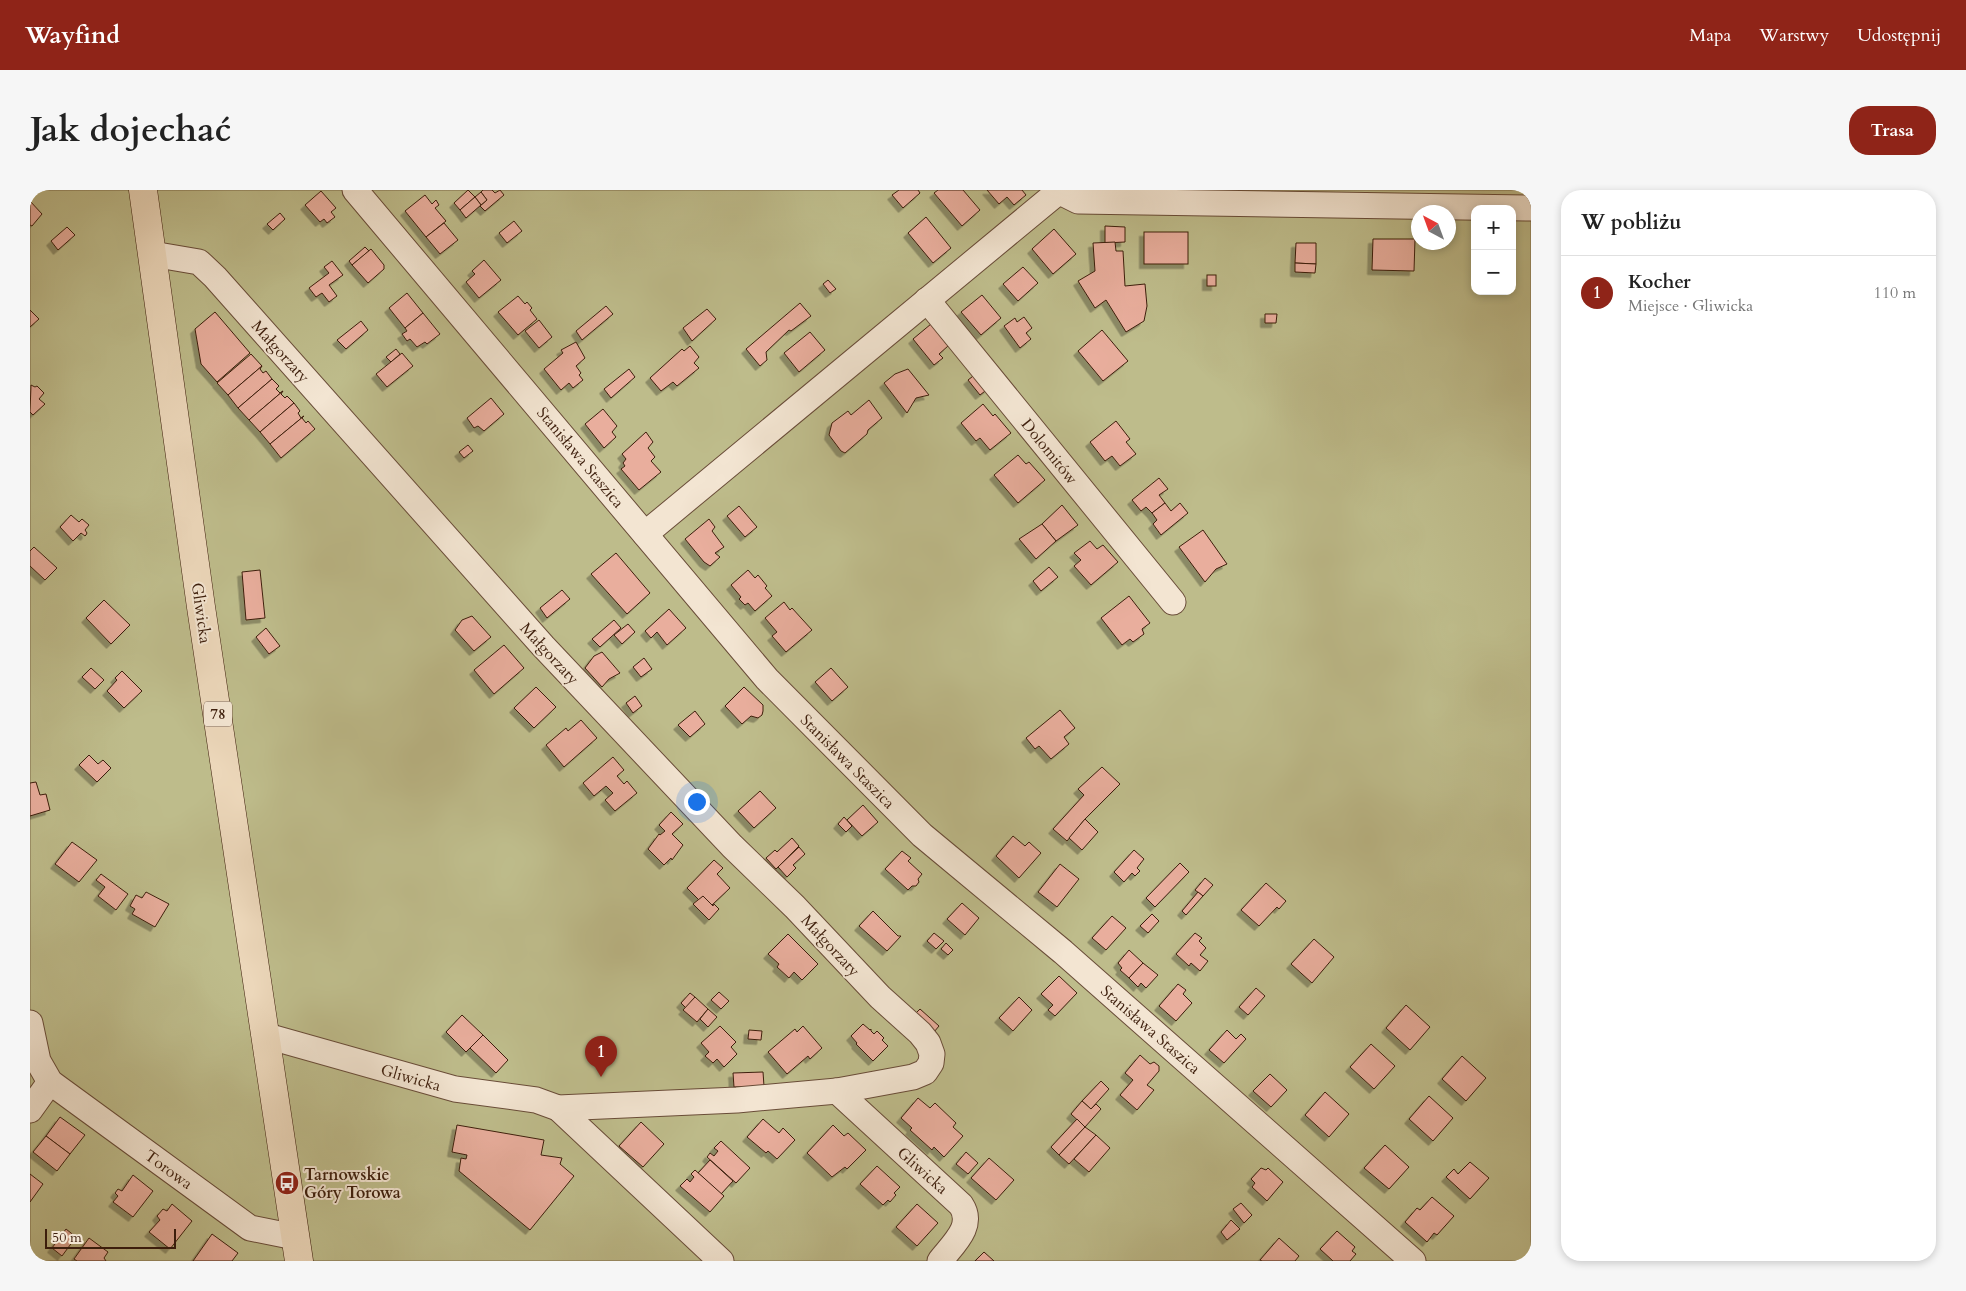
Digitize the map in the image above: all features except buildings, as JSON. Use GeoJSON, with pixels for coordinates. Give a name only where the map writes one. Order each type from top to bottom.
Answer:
{"type":"FeatureCollection","features":[{"type":"Feature","properties":{"kind":"main road","name":"Gliwicka"},"geometry":{"type":"LineString","coordinates":[[142,190],[201,607],[297,1249]]}},
{"type":"Feature","properties":{"kind":"street","name":"Stanisława Staszica"},"geometry":{"type":"LineString","coordinates":[[355,190],[768,679],[922,836],[1063,952],[1414,1261]]}},
{"type":"Feature","properties":{"kind":"street"},"geometry":{"type":"LineString","coordinates":[[645,534],[1057,191],[1078,201],[1531,208]]}},
{"type":"Feature","properties":{"kind":"street","name":"Małgorzaty"},"geometry":{"type":"LineString","coordinates":[[152,254],[199,262],[215,277],[543,646],[732,846],[795,907],[880,997],[920,1033],[932,1054],[931,1063],[925,1072]]}},
{"type":"Feature","properties":{"kind":"street","name":"Dolomitów"},"geometry":{"type":"LineString","coordinates":[[927,300],[1173,602]]}},
{"type":"Feature","properties":{"kind":"street","name":"Torowa"},"geometry":{"type":"LineString","coordinates":[[30,1023],[38,1060],[50,1082],[250,1228],[297,1249]]}},
{"type":"Feature","properties":{"kind":"street","name":"Gliwicka"},"geometry":{"type":"LineString","coordinates":[[266,1036],[455,1089],[536,1100],[558,1108],[737,1100],[837,1091],[913,1077],[925,1072]]}},
{"type":"Feature","properties":{"kind":"street"},"geometry":{"type":"LineString","coordinates":[[30,1110],[50,1082]]}},
{"type":"Feature","properties":{"kind":"street","name":"Gliwicka"},"geometry":{"type":"LineString","coordinates":[[837,1091],[961,1204],[967,1213],[965,1229],[940,1261]]}},
{"type":"Feature","properties":{"kind":"street","name":"Gliwicka"},"geometry":{"type":"LineString","coordinates":[[558,1108],[721,1261]]}},
{"type":"Feature","properties":{"kind":"shaded area"},"geometry":{"type":"Polygon","coordinates":[[[30,190],[1531,190],[1531,1261],[30,1261],[30,190]]]}},
{"type":"Feature","properties":{"kind":"place","name":"Kocher"},"geometry":{"type":"Point","coordinates":[601,1077]}},
{"type":"Feature","properties":{"kind":"place","name":"Tarnowskie Góry Torowa"},"geometry":{"type":"Point","coordinates":[287,1183]}}]}
